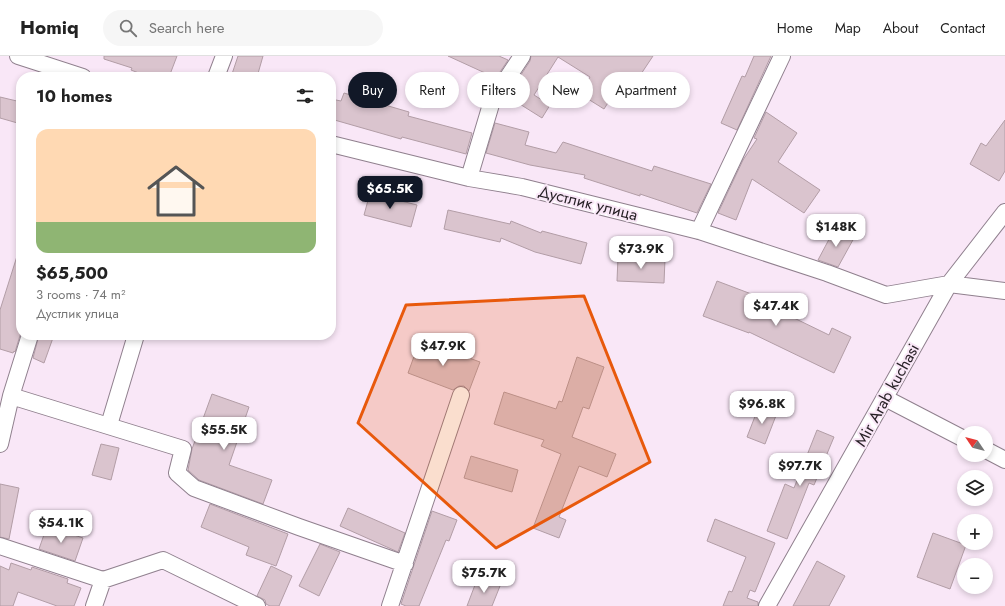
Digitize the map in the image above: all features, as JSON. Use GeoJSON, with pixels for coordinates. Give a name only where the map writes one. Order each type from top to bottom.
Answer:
{"type":"FeatureCollection","features":[{"type":"Feature","properties":{"kind":"street"},"geometry":{"type":"LineString","coordinates":[[18,56],[68,72]]}},
{"type":"Feature","properties":{"kind":"street"},"geometry":{"type":"LineString","coordinates":[[218,72],[224,56]]}},
{"type":"Feature","properties":{"kind":"street"},"geometry":{"type":"LineString","coordinates":[[469,178],[492,101],[522,56]]}},
{"type":"Feature","properties":{"kind":"street"},"geometry":{"type":"LineString","coordinates":[[699,231],[782,56]]}},
{"type":"Feature","properties":{"kind":"street","name":"Дустлик улица"},"geometry":{"type":"LineString","coordinates":[[336,145],[469,178],[522,187],[699,231],[827,272],[886,295],[949,284],[1005,291]]}},
{"type":"Feature","properties":{"kind":"street","name":"Mir Arab kuchasi"},"geometry":{"type":"LineString","coordinates":[[767,606],[949,284],[1005,212]]}},
{"type":"Feature","properties":{"kind":"street"},"geometry":{"type":"LineString","coordinates":[[0,444],[6,404],[28,340]]}},
{"type":"Feature","properties":{"kind":"street"},"geometry":{"type":"LineString","coordinates":[[109,425],[134,340]]}},
{"type":"Feature","properties":{"kind":"street"},"geometry":{"type":"LineString","coordinates":[[390,606],[461,395]]}},
{"type":"Feature","properties":{"kind":"street"},"geometry":{"type":"LineString","coordinates":[[885,398],[957,435]]}},
{"type":"Feature","properties":{"kind":"street"},"geometry":{"type":"LineString","coordinates":[[6,404],[109,425],[183,449],[177,473],[194,488],[405,564]]}},
{"type":"Feature","properties":{"kind":"street"},"geometry":{"type":"LineString","coordinates":[[993,454],[1005,460]]}},
{"type":"Feature","properties":{"kind":"street"},"geometry":{"type":"LineString","coordinates":[[0,546],[103,580],[164,560],[257,606]]}},
{"type":"Feature","properties":{"kind":"street"},"geometry":{"type":"LineString","coordinates":[[94,606],[103,580]]}},
{"type":"Feature","properties":{"kind":"highlighted area"},"geometry":{"type":"Polygon","coordinates":[[[584,296],[650,462],[496,548],[358,423],[406,305],[584,296]]]}},
{"type":"Feature","properties":{"kind":"building"},"geometry":{"type":"Polygon","coordinates":[[[104,56],[177,56],[171,72],[136,72],[131,70],[132,68],[104,59],[104,56]]]}},
{"type":"Feature","properties":{"kind":"building"},"geometry":{"type":"Polygon","coordinates":[[[238,56],[263,56],[258,72],[233,72],[238,56]]]}},
{"type":"Feature","properties":{"kind":"building"},"geometry":{"type":"Polygon","coordinates":[[[448,56],[499,56],[508,60],[500,72],[483,72],[448,56]]]}},
{"type":"Feature","properties":{"kind":"building"},"geometry":{"type":"Polygon","coordinates":[[[531,56],[653,56],[642,72],[601,72],[601,107],[593,102],[593,72],[582,72],[558,57],[549,72],[538,72],[538,89],[534,95],[538,98],[538,108],[548,108],[542,118],[526,108],[530,108],[530,72],[523,72],[530,61],[531,56]]]}},
{"type":"Feature","properties":{"kind":"building"},"geometry":{"type":"Polygon","coordinates":[[[754,56],[771,56],[737,130],[721,123],[742,76],[745,77],[754,56]]]}},
{"type":"Feature","properties":{"kind":"building"},"geometry":{"type":"Polygon","coordinates":[[[344,93],[348,94],[348,108],[395,108],[409,112],[408,116],[472,133],[466,154],[402,137],[401,139],[336,120],[336,100],[341,101],[344,93]]]}},
{"type":"Feature","properties":{"kind":"building"},"geometry":{"type":"Polygon","coordinates":[[[0,97],[16,101],[16,123],[0,118],[0,97]]]}},
{"type":"Feature","properties":{"kind":"building"},"geometry":{"type":"Polygon","coordinates":[[[766,112],[797,133],[778,162],[820,190],[804,213],[752,179],[736,220],[718,213],[743,160],[757,139],[754,138],[766,112]]]}},
{"type":"Feature","properties":{"kind":"building"},"geometry":{"type":"Polygon","coordinates":[[[1005,120],[1005,171],[999,181],[970,164],[981,143],[986,146],[1005,120]]]}},
{"type":"Feature","properties":{"kind":"building"},"geometry":{"type":"Polygon","coordinates":[[[495,123],[529,132],[525,145],[556,153],[563,142],[652,171],[654,166],[711,184],[697,213],[640,194],[640,196],[584,178],[585,175],[530,165],[486,153],[495,123]]]}},
{"type":"Feature","properties":{"kind":"building"},"geometry":{"type":"Polygon","coordinates":[[[370,193],[417,205],[411,227],[364,215],[370,193]]]}},
{"type":"Feature","properties":{"kind":"building"},"geometry":{"type":"Polygon","coordinates":[[[448,210],[510,224],[511,221],[541,233],[542,231],[587,243],[581,264],[535,252],[501,238],[500,242],[444,229],[448,210]]]}},
{"type":"Feature","properties":{"kind":"building"},"geometry":{"type":"Polygon","coordinates":[[[835,228],[854,238],[838,267],[818,260],[835,228]]]}},
{"type":"Feature","properties":{"kind":"building"},"geometry":{"type":"Polygon","coordinates":[[[618,257],[665,259],[664,283],[617,281],[618,257]]]}},
{"type":"Feature","properties":{"kind":"building"},"geometry":{"type":"Polygon","coordinates":[[[16,259],[16,340],[19,340],[15,352],[14,351],[13,353],[0,349],[0,310],[16,259]]]}},
{"type":"Feature","properties":{"kind":"building"},"geometry":{"type":"Polygon","coordinates":[[[717,281],[762,298],[761,302],[829,335],[832,328],[851,337],[834,373],[749,332],[703,316],[717,281]]]}},
{"type":"Feature","properties":{"kind":"building"},"geometry":{"type":"Polygon","coordinates":[[[38,340],[52,340],[44,363],[33,358],[38,340]]]}},
{"type":"Feature","properties":{"kind":"building"},"geometry":{"type":"Polygon","coordinates":[[[420,340],[480,362],[469,391],[464,386],[459,386],[453,390],[408,373],[420,340]]]}},
{"type":"Feature","properties":{"kind":"building"},"geometry":{"type":"Polygon","coordinates":[[[577,357],[604,367],[589,409],[583,407],[572,437],[616,454],[607,477],[579,466],[559,517],[566,520],[559,538],[533,528],[561,454],[541,446],[544,440],[494,424],[504,392],[556,409],[559,401],[562,402],[577,357]]]}},
{"type":"Feature","properties":{"kind":"building"},"geometry":{"type":"Polygon","coordinates":[[[212,394],[249,407],[229,465],[272,480],[263,504],[199,480],[188,470],[192,449],[212,394]]]}},
{"type":"Feature","properties":{"kind":"building"},"geometry":{"type":"Polygon","coordinates":[[[759,406],[777,413],[765,444],[747,437],[759,406]]]}},
{"type":"Feature","properties":{"kind":"building"},"geometry":{"type":"Polygon","coordinates":[[[817,430],[834,437],[814,485],[809,483],[787,539],[767,531],[785,484],[794,488],[817,430]]]}},
{"type":"Feature","properties":{"kind":"building"},"geometry":{"type":"Polygon","coordinates":[[[101,444],[119,448],[111,480],[92,475],[101,444]]]}},
{"type":"Feature","properties":{"kind":"building"},"geometry":{"type":"Polygon","coordinates":[[[471,456],[518,470],[512,492],[464,478],[471,456]]]}},
{"type":"Feature","properties":{"kind":"building"},"geometry":{"type":"Polygon","coordinates":[[[0,484],[19,488],[9,539],[0,537],[0,484]]]}},
{"type":"Feature","properties":{"kind":"building"},"geometry":{"type":"Polygon","coordinates":[[[210,504],[288,534],[276,566],[246,555],[249,547],[201,527],[210,504]]]}},
{"type":"Feature","properties":{"kind":"building"},"geometry":{"type":"Polygon","coordinates":[[[348,508],[405,533],[398,552],[340,526],[348,508]]]}},
{"type":"Feature","properties":{"kind":"building"},"geometry":{"type":"Polygon","coordinates":[[[432,511],[457,520],[449,541],[446,540],[419,606],[406,606],[401,604],[432,511]]]}},
{"type":"Feature","properties":{"kind":"building"},"geometry":{"type":"Polygon","coordinates":[[[715,519],[775,543],[755,592],[750,590],[747,598],[758,602],[758,606],[723,606],[729,591],[732,592],[746,557],[707,541],[715,519]]]}},
{"type":"Feature","properties":{"kind":"building"},"geometry":{"type":"Polygon","coordinates":[[[47,526],[83,538],[75,561],[39,549],[47,526]]]}},
{"type":"Feature","properties":{"kind":"building"},"geometry":{"type":"Polygon","coordinates":[[[933,533],[957,542],[957,550],[964,550],[961,558],[957,558],[957,570],[950,589],[917,577],[933,533]]]}},
{"type":"Feature","properties":{"kind":"building"},"geometry":{"type":"Polygon","coordinates":[[[320,544],[340,552],[319,596],[299,586],[320,544]]]}},
{"type":"Feature","properties":{"kind":"building"},"geometry":{"type":"Polygon","coordinates":[[[817,561],[845,576],[829,606],[793,606],[817,561]]]}},
{"type":"Feature","properties":{"kind":"building"},"geometry":{"type":"Polygon","coordinates":[[[11,563],[31,570],[32,567],[68,579],[67,583],[81,588],[74,606],[57,606],[18,592],[13,606],[0,606],[0,566],[9,570],[11,563]]]}},
{"type":"Feature","properties":{"kind":"building"},"geometry":{"type":"Polygon","coordinates":[[[271,566],[292,576],[279,606],[270,606],[266,604],[265,600],[257,596],[271,566]]]}},
{"type":"Feature","properties":{"kind":"building"},"geometry":{"type":"Polygon","coordinates":[[[478,577],[500,586],[492,606],[467,606],[478,577]]]}}]}
